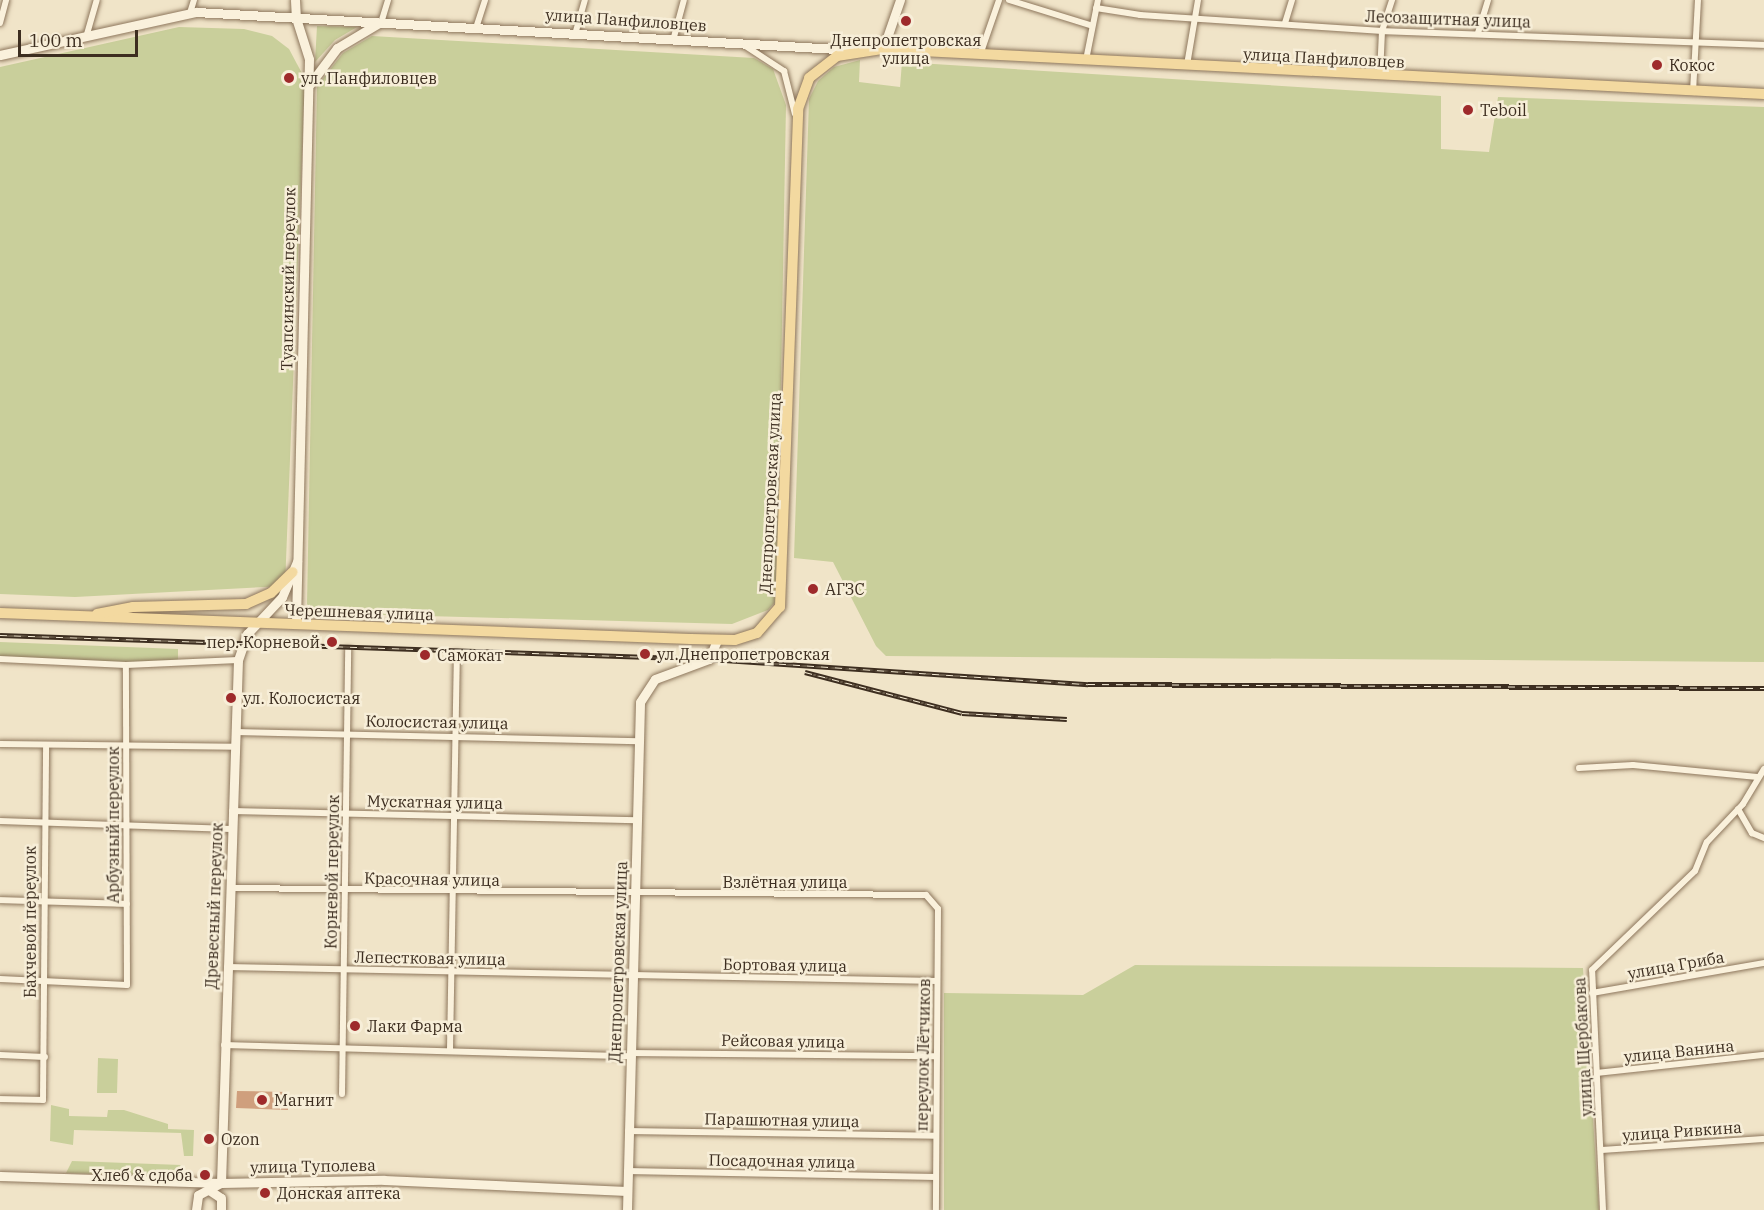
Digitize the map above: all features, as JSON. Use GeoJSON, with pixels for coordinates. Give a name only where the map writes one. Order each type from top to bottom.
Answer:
{"type":"FeatureCollection","features":[{"type":"Feature","properties":{"kind":"main road","name":"Днепропетровская улица"},"geometry":{"type":"LineString","coordinates":[[717,640],[752,636],[772,621],[780,607],[792,351],[796,129],[809,78],[819,66],[858,50],[883,49]]}},
{"type":"Feature","properties":{"kind":"main road","name":"улица Панфиловцев"},"geometry":{"type":"LineString","coordinates":[[883,49],[1693,93],[1764,94]]}},
{"type":"Feature","properties":{"kind":"main road"},"geometry":{"type":"LineString","coordinates":[[88,616],[133,607],[246,604],[271,593],[295,567]]}},
{"type":"Feature","properties":{"kind":"main road","name":"Черешневая улица"},"geometry":{"type":"LineString","coordinates":[[0,613],[717,640]]}},
{"type":"Feature","properties":{"kind":"street"},"geometry":{"type":"LineString","coordinates":[[0,23],[2,7],[6,0]]}},
{"type":"Feature","properties":{"kind":"street"},"geometry":{"type":"LineString","coordinates":[[87,34],[97,0]]}},
{"type":"Feature","properties":{"kind":"street"},"geometry":{"type":"LineString","coordinates":[[190,13],[194,0]]}},
{"type":"Feature","properties":{"kind":"street","name":"Туапсинский переулок"},"geometry":{"type":"LineString","coordinates":[[295,0],[296,18],[308,46],[295,567],[296,624]]}},
{"type":"Feature","properties":{"kind":"street"},"geometry":{"type":"LineString","coordinates":[[306,93],[318,68],[337,48],[381,23],[388,0]]}},
{"type":"Feature","properties":{"kind":"street"},"geometry":{"type":"LineString","coordinates":[[476,28],[485,0]]}},
{"type":"Feature","properties":{"kind":"street"},"geometry":{"type":"LineString","coordinates":[[576,31],[585,0]]}},
{"type":"Feature","properties":{"kind":"street"},"geometry":{"type":"LineString","coordinates":[[674,37],[684,0]]}},
{"type":"Feature","properties":{"kind":"street"},"geometry":{"type":"LineString","coordinates":[[883,49],[900,0]]}},
{"type":"Feature","properties":{"kind":"street"},"geometry":{"type":"LineString","coordinates":[[980,56],[999,0]]}},
{"type":"Feature","properties":{"kind":"street"},"geometry":{"type":"LineString","coordinates":[[1009,0],[1090,25]]}},
{"type":"Feature","properties":{"kind":"street"},"geometry":{"type":"LineString","coordinates":[[1086,61],[1090,25],[1098,0]]}},
{"type":"Feature","properties":{"kind":"street"},"geometry":{"type":"LineString","coordinates":[[1187,66],[1193,17],[1198,0]]}},
{"type":"Feature","properties":{"kind":"street"},"geometry":{"type":"LineString","coordinates":[[1285,23],[1292,0]]}},
{"type":"Feature","properties":{"kind":"street"},"geometry":{"type":"LineString","coordinates":[[1380,76],[1382,31],[1392,0]]}},
{"type":"Feature","properties":{"kind":"street"},"geometry":{"type":"LineString","coordinates":[[1478,33],[1488,0]]}},
{"type":"Feature","properties":{"kind":"street"},"geometry":{"type":"LineString","coordinates":[[1693,93],[1698,0]]}},
{"type":"Feature","properties":{"kind":"street","name":"Лесозащитная улица"},"geometry":{"type":"LineString","coordinates":[[1096,8],[1382,31],[1764,45]]}},
{"type":"Feature","properties":{"kind":"street","name":"улица Панфиловцев"},"geometry":{"type":"LineString","coordinates":[[0,55],[190,13],[576,31],[674,37],[744,45],[858,50]]}},
{"type":"Feature","properties":{"kind":"street"},"geometry":{"type":"LineString","coordinates":[[744,45],[783,71],[796,129]]}},
{"type":"Feature","properties":{"kind":"street","name":"Туапсинский переулок"},"geometry":{"type":"LineString","coordinates":[[258,624],[282,597],[295,567]]}},
{"type":"Feature","properties":{"kind":"street","name":"Древесный переулок"},"geometry":{"type":"LineString","coordinates":[[221,1182],[226,967],[238,660],[241,644],[258,624]]}},
{"type":"Feature","properties":{"kind":"street","name":"Днепропетровская улица"},"geometry":{"type":"LineString","coordinates":[[627,1210],[639,741],[645,689],[655,679],[709,659],[717,640]]}},
{"type":"Feature","properties":{"kind":"street","name":"Корневой переулок"},"geometry":{"type":"LineString","coordinates":[[342,1094],[348,650]]}},
{"type":"Feature","properties":{"kind":"street"},"geometry":{"type":"LineString","coordinates":[[450,1049],[456,654]]}},
{"type":"Feature","properties":{"kind":"street"},"geometry":{"type":"LineString","coordinates":[[0,659],[126,665],[238,660]]}},
{"type":"Feature","properties":{"kind":"street","name":"Арбузный переулок"},"geometry":{"type":"LineString","coordinates":[[44,980],[127,985],[126,665]]}},
{"type":"Feature","properties":{"kind":"street","name":"Колосистая улица"},"geometry":{"type":"LineString","coordinates":[[235,732],[454,735],[639,741]]}},
{"type":"Feature","properties":{"kind":"street"},"geometry":{"type":"LineString","coordinates":[[0,744],[235,747]]}},
{"type":"Feature","properties":{"kind":"street","name":"Бахчевой переулок"},"geometry":{"type":"LineString","coordinates":[[0,1099],[43,1100],[45,1057],[43,823],[46,745]]}},
{"type":"Feature","properties":{"kind":"street"},"geometry":{"type":"LineString","coordinates":[[1579,768],[1633,765],[1757,777]]}},
{"type":"Feature","properties":{"kind":"street","name":"улица Щербакова"},"geometry":{"type":"LineString","coordinates":[[1603,1210],[1592,969],[1695,872],[1707,842],[1738,809],[1757,777],[1764,770]]}},
{"type":"Feature","properties":{"kind":"street"},"geometry":{"type":"LineString","coordinates":[[1738,809],[1752,833],[1764,838]]}},
{"type":"Feature","properties":{"kind":"street","name":"Мускатная улица"},"geometry":{"type":"LineString","coordinates":[[232,811],[637,820]]}},
{"type":"Feature","properties":{"kind":"street"},"geometry":{"type":"LineString","coordinates":[[0,821],[231,829]]}},
{"type":"Feature","properties":{"kind":"street","name":"Красочная улица"},"geometry":{"type":"LineString","coordinates":[[229,888],[635,896]]}},
{"type":"Feature","properties":{"kind":"street","name":"Взлётная улица"},"geometry":{"type":"LineString","coordinates":[[635,896],[926,895],[934,901]]}},
{"type":"Feature","properties":{"kind":"street"},"geometry":{"type":"LineString","coordinates":[[0,900],[127,904]]}},
{"type":"Feature","properties":{"kind":"street","name":"переулок Лётчиков"},"geometry":{"type":"LineString","coordinates":[[934,901],[938,909],[935,1056],[936,1210]]}},
{"type":"Feature","properties":{"kind":"street","name":"улица Гриба"},"geometry":{"type":"LineString","coordinates":[[1592,993],[1764,963]]}},
{"type":"Feature","properties":{"kind":"street","name":"Лепестковая улица"},"geometry":{"type":"LineString","coordinates":[[226,967],[633,976]]}},
{"type":"Feature","properties":{"kind":"street","name":"Бортовая улица"},"geometry":{"type":"LineString","coordinates":[[633,976],[937,981]]}},
{"type":"Feature","properties":{"kind":"street"},"geometry":{"type":"LineString","coordinates":[[0,979],[44,980]]}},
{"type":"Feature","properties":{"kind":"street","name":"Рейсовая улица"},"geometry":{"type":"LineString","coordinates":[[224,1045],[630,1054],[935,1056]]}},
{"type":"Feature","properties":{"kind":"street","name":"улица Ванина"},"geometry":{"type":"LineString","coordinates":[[1597,1073],[1764,1054]]}},
{"type":"Feature","properties":{"kind":"street"},"geometry":{"type":"LineString","coordinates":[[0,1055],[45,1057]]}},
{"type":"Feature","properties":{"kind":"street","name":"Парашютная улица"},"geometry":{"type":"LineString","coordinates":[[628,1131],[936,1136]]}},
{"type":"Feature","properties":{"kind":"street","name":"улица Ривкина"},"geometry":{"type":"LineString","coordinates":[[1601,1150],[1764,1139]]}},
{"type":"Feature","properties":{"kind":"street","name":"Посадочная улица"},"geometry":{"type":"LineString","coordinates":[[627,1171],[936,1177]]}},
{"type":"Feature","properties":{"kind":"street","name":"улица Туполева"},"geometry":{"type":"LineString","coordinates":[[0,1176],[221,1182],[384,1180],[627,1191]]}},
{"type":"Feature","properties":{"kind":"street"},"geometry":{"type":"LineString","coordinates":[[196,1210],[198,1195],[221,1182]]}},
{"type":"Feature","properties":{"kind":"street"},"geometry":{"type":"LineString","coordinates":[[209,1190],[221,1198],[220,1210]]}},
{"type":"Feature","properties":{"kind":"green space"},"geometry":{"type":"Polygon","coordinates":[[[317,26],[357,27],[335,40],[315,62],[317,26]]]}},
{"type":"Feature","properties":{"kind":"green space"},"geometry":{"type":"Polygon","coordinates":[[[179,27],[244,29],[272,36],[289,49],[305,79],[285,586],[75,597],[0,594],[0,67],[179,27]]]}},
{"type":"Feature","properties":{"kind":"green space"},"geometry":{"type":"Polygon","coordinates":[[[372,36],[754,58],[773,69],[786,105],[777,600],[768,610],[732,624],[314,613],[307,604],[317,86],[343,53],[372,36]]]}},
{"type":"Feature","properties":{"kind":"green space"},"geometry":{"type":"Polygon","coordinates":[[[860,60],[859,82],[900,87],[902,62],[1441,96],[1441,149],[1489,152],[1498,97],[1764,107],[1764,662],[886,656],[876,646],[833,562],[794,558],[809,99],[818,81],[834,67],[860,60]]]}},
{"type":"Feature","properties":{"kind":"green space"},"geometry":{"type":"Polygon","coordinates":[[[0,642],[178,649],[178,664],[0,660],[0,642]]]}},
{"type":"Feature","properties":{"kind":"green space"},"geometry":{"type":"Polygon","coordinates":[[[1135,965],[1583,968],[1599,1210],[944,1210],[944,993],[1083,995],[1135,965]]]}},
{"type":"Feature","properties":{"kind":"green space"},"geometry":{"type":"Polygon","coordinates":[[[98,1058],[118,1059],[117,1093],[97,1093],[98,1058]]]}},
{"type":"Feature","properties":{"kind":"green space"},"geometry":{"type":"Polygon","coordinates":[[[51,1105],[69,1109],[69,1116],[107,1117],[108,1110],[124,1110],[168,1124],[168,1129],[194,1130],[193,1156],[184,1156],[181,1133],[74,1130],[73,1145],[50,1141],[51,1105]]]}},
{"type":"Feature","properties":{"kind":"green space"},"geometry":{"type":"Polygon","coordinates":[[[72,1161],[181,1165],[181,1177],[66,1173],[72,1161]]]}},
{"type":"Feature","properties":{"kind":"building","name":"Магнит"},"geometry":{"type":"Polygon","coordinates":[[[237,1091],[288,1092],[288,1110],[236,1108],[237,1091]]]}},
{"type":"Feature","properties":{"kind":"railway"},"geometry":{"type":"LineString","coordinates":[[0,635],[709,659],[1088,684],[1764,688]]}},
{"type":"Feature","properties":{"kind":"railway"},"geometry":{"type":"LineString","coordinates":[[805,672],[962,713],[1067,719]]}},
{"type":"Feature","properties":{"kind":"place","name":"Днепропетровская улица"},"geometry":{"type":"Point","coordinates":[906,21]}},
{"type":"Feature","properties":{"kind":"place","name":"Кокос"},"geometry":{"type":"Point","coordinates":[1657,65]}},
{"type":"Feature","properties":{"kind":"place","name":"ул. Панфиловцев"},"geometry":{"type":"Point","coordinates":[289,78]}},
{"type":"Feature","properties":{"kind":"place","name":"Teboil"},"geometry":{"type":"Point","coordinates":[1468,110]}},
{"type":"Feature","properties":{"kind":"place","name":"АГЗС"},"geometry":{"type":"Point","coordinates":[813,589]}},
{"type":"Feature","properties":{"kind":"place","name":"пер. Корневой"},"geometry":{"type":"Point","coordinates":[332,642]}},
{"type":"Feature","properties":{"kind":"place","name":"ул.Днепропетровская"},"geometry":{"type":"Point","coordinates":[645,654]}},
{"type":"Feature","properties":{"kind":"place","name":"Самокат"},"geometry":{"type":"Point","coordinates":[425,655]}},
{"type":"Feature","properties":{"kind":"place","name":"ул. Колосистая"},"geometry":{"type":"Point","coordinates":[231,698]}},
{"type":"Feature","properties":{"kind":"place","name":"Лаки Фарма"},"geometry":{"type":"Point","coordinates":[355,1026]}},
{"type":"Feature","properties":{"kind":"place","name":"Магнит"},"geometry":{"type":"Point","coordinates":[262,1100]}},
{"type":"Feature","properties":{"kind":"place","name":"Ozon"},"geometry":{"type":"Point","coordinates":[209,1139]}},
{"type":"Feature","properties":{"kind":"place","name":"Хлеб & сдоба"},"geometry":{"type":"Point","coordinates":[205,1175]}},
{"type":"Feature","properties":{"kind":"place","name":"Донская аптека"},"geometry":{"type":"Point","coordinates":[265,1193]}}]}
